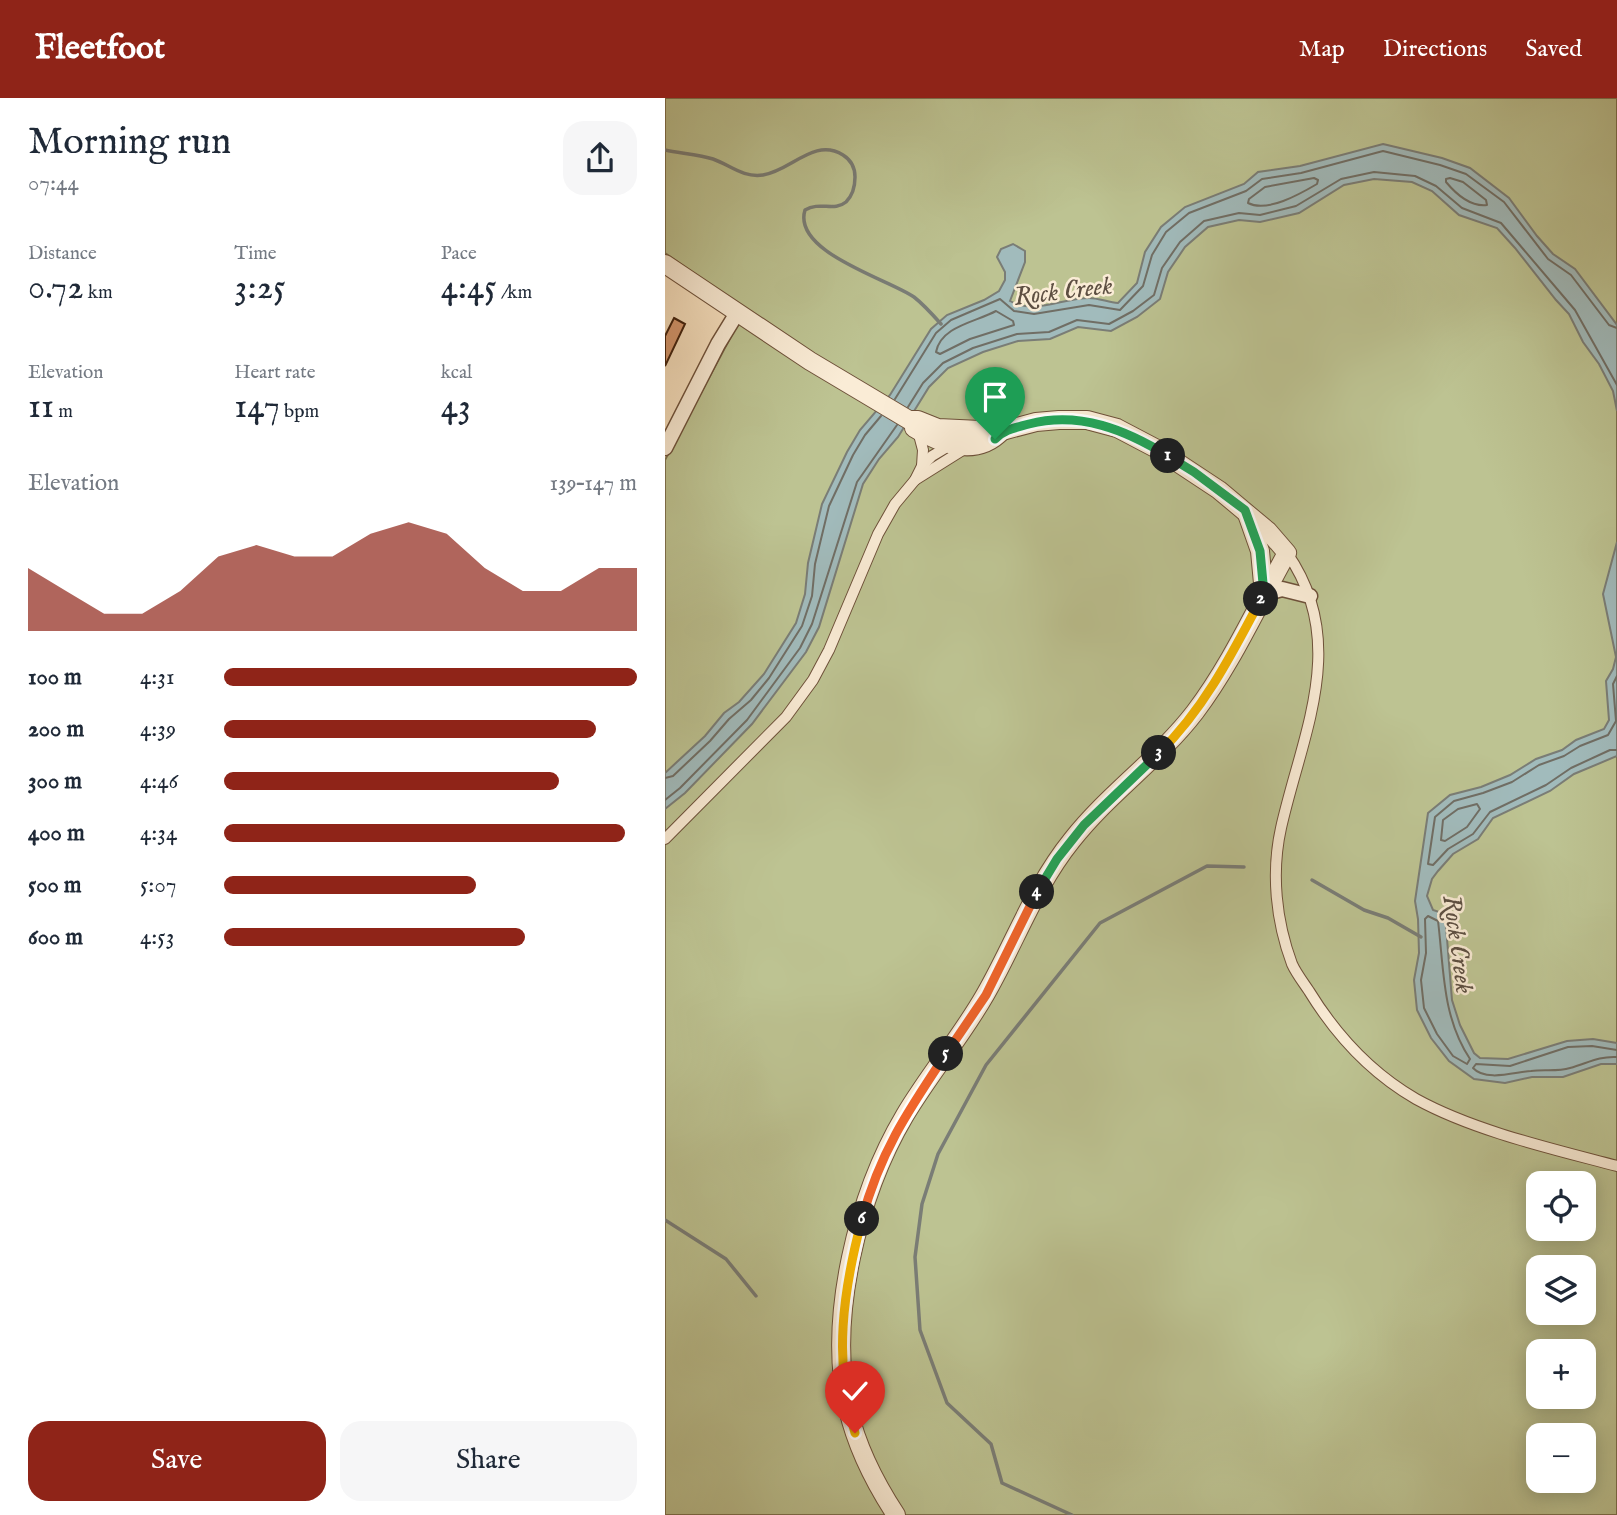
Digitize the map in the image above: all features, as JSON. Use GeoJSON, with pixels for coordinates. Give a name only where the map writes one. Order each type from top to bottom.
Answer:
{"type":"FeatureCollection","features":[{"type":"Feature","properties":{"kind":"street"},"geometry":{"type":"LineString","coordinates":[[665,264],[953,452]]}},
{"type":"Feature","properties":{"kind":"street"},"geometry":{"type":"LineString","coordinates":[[665,449],[718,344],[737,313]]}},
{"type":"Feature","properties":{"kind":"street"},"geometry":{"type":"LineString","coordinates":[[913,425],[918,420],[938,428],[992,428],[1002,431],[1036,422],[1059,420],[1087,421],[1117,428],[1194,472],[1268,531],[1297,567],[1310,596],[1317,622],[1320,651],[1311,718],[1280,831],[1276,871],[1278,915],[1293,966],[1325,1018],[1356,1053],[1381,1076],[1416,1099],[1464,1121],[1617,1166]]}},
{"type":"Feature","properties":{"kind":"street"},"geometry":{"type":"LineString","coordinates":[[665,839],[786,717],[813,680],[829,650],[879,534],[895,504],[915,480],[922,466],[923,450],[913,425]]}},
{"type":"Feature","properties":{"kind":"street"},"geometry":{"type":"LineString","coordinates":[[938,428],[948,439],[953,452]]}},
{"type":"Feature","properties":{"kind":"street"},"geometry":{"type":"LineString","coordinates":[[915,480],[980,430]]}},
{"type":"Feature","properties":{"kind":"street"},"geometry":{"type":"LineString","coordinates":[[922,466],[953,452],[995,439],[1002,431]]}},
{"type":"Feature","properties":{"kind":"street"},"geometry":{"type":"LineString","coordinates":[[1245,510],[1260,551],[1264,594]]}},
{"type":"Feature","properties":{"kind":"street"},"geometry":{"type":"LineString","coordinates":[[896,1515],[857,1441],[848,1409],[842,1368],[843,1320],[848,1280],[858,1232],[876,1177],[905,1115],[986,995],[1049,872],[1096,811],[1163,750],[1194,713],[1225,667],[1287,553]]}},
{"type":"Feature","properties":{"kind":"street"},"geometry":{"type":"LineString","coordinates":[[1264,594],[1282,589],[1310,596]]}},
{"type":"Feature","properties":{"kind":"green space"},"geometry":{"type":"Polygon","coordinates":[[[665,98],[1617,98],[1617,1515],[665,1515],[665,460],[735,329],[732,300],[665,253],[665,98]]]}},
{"type":"Feature","properties":{"kind":"water","name":"Rock Creek"},"geometry":{"type":"Polygon","coordinates":[[[1383,144],[1442,158],[1470,168],[1509,198],[1553,254],[1575,269],[1617,325],[1617,411],[1613,391],[1569,314],[1515,248],[1497,228],[1459,215],[1432,191],[1412,182],[1374,179],[1344,185],[1299,213],[1260,222],[1239,220],[1208,227],[1185,247],[1168,272],[1160,299],[1137,317],[1111,331],[1078,327],[1050,339],[1018,341],[983,352],[948,368],[929,387],[898,437],[863,484],[819,627],[806,652],[752,724],[685,793],[665,809],[665,773],[705,736],[724,713],[739,702],[764,674],[796,623],[805,594],[808,563],[822,504],[860,430],[890,395],[931,329],[947,315],[999,291],[1005,280],[1005,272],[997,257],[1001,249],[1013,244],[1025,251],[1025,262],[1010,301],[1029,306],[1089,298],[1118,303],[1137,283],[1145,252],[1161,227],[1185,207],[1244,184],[1258,172],[1300,166],[1383,144]]]}},
{"type":"Feature","properties":{"kind":"water","name":"Rock Creek"},"geometry":{"type":"Polygon","coordinates":[[[1617,542],[1617,756],[1574,774],[1550,791],[1493,818],[1478,839],[1453,854],[1438,871],[1432,879],[1427,896],[1433,910],[1445,914],[1452,1000],[1460,1025],[1474,1053],[1480,1058],[1508,1059],[1567,1041],[1593,1039],[1617,1043],[1617,1064],[1601,1064],[1563,1077],[1532,1077],[1505,1083],[1474,1079],[1449,1061],[1431,1038],[1417,1010],[1414,980],[1419,953],[1415,901],[1428,813],[1450,795],[1481,787],[1510,775],[1536,759],[1562,750],[1576,740],[1604,729],[1609,720],[1606,681],[1616,657],[1603,594],[1617,542]]]}},
{"type":"Feature","properties":{"kind":"building"},"geometry":{"type":"Polygon","coordinates":[[[674,318],[685,324],[665,366],[665,336],[674,318]]]}},
{"type":"Feature","properties":{"kind":"waterway"},"geometry":{"type":"LineString","coordinates":[[665,150],[713,159],[743,173],[756,175],[783,168],[812,152],[822,150],[843,155],[852,164],[855,173],[854,187],[850,197],[841,205],[816,206],[805,210],[805,225],[813,239],[845,262],[914,297],[941,324]]}},
{"type":"Feature","properties":{"kind":"waterway"},"geometry":{"type":"LineString","coordinates":[[1072,1515],[1002,1483],[991,1444],[947,1403],[920,1330],[915,1257],[922,1204],[938,1154],[986,1065],[1100,923],[1207,866],[1244,867]]}},
{"type":"Feature","properties":{"kind":"waterway"},"geometry":{"type":"LineString","coordinates":[[1312,880],[1364,910],[1388,918],[1421,937]]}},
{"type":"Feature","properties":{"kind":"waterway"},"geometry":{"type":"LineString","coordinates":[[665,1220],[726,1259],[756,1296]]}},
{"type":"Feature","properties":{"kind":"route"},"geometry":{"type":"LineString","coordinates":[[855,1433],[842,1377],[844,1310],[863,1214],[893,1137],[913,1101],[986,995],[1033,899],[1057,859],[1096,811],[1163,750],[1194,713],[1225,667],[1264,594],[1260,551],[1245,510],[1194,472],[1157,449],[1117,428],[1087,421],[1036,422],[1002,431],[995,439]]}}]}
